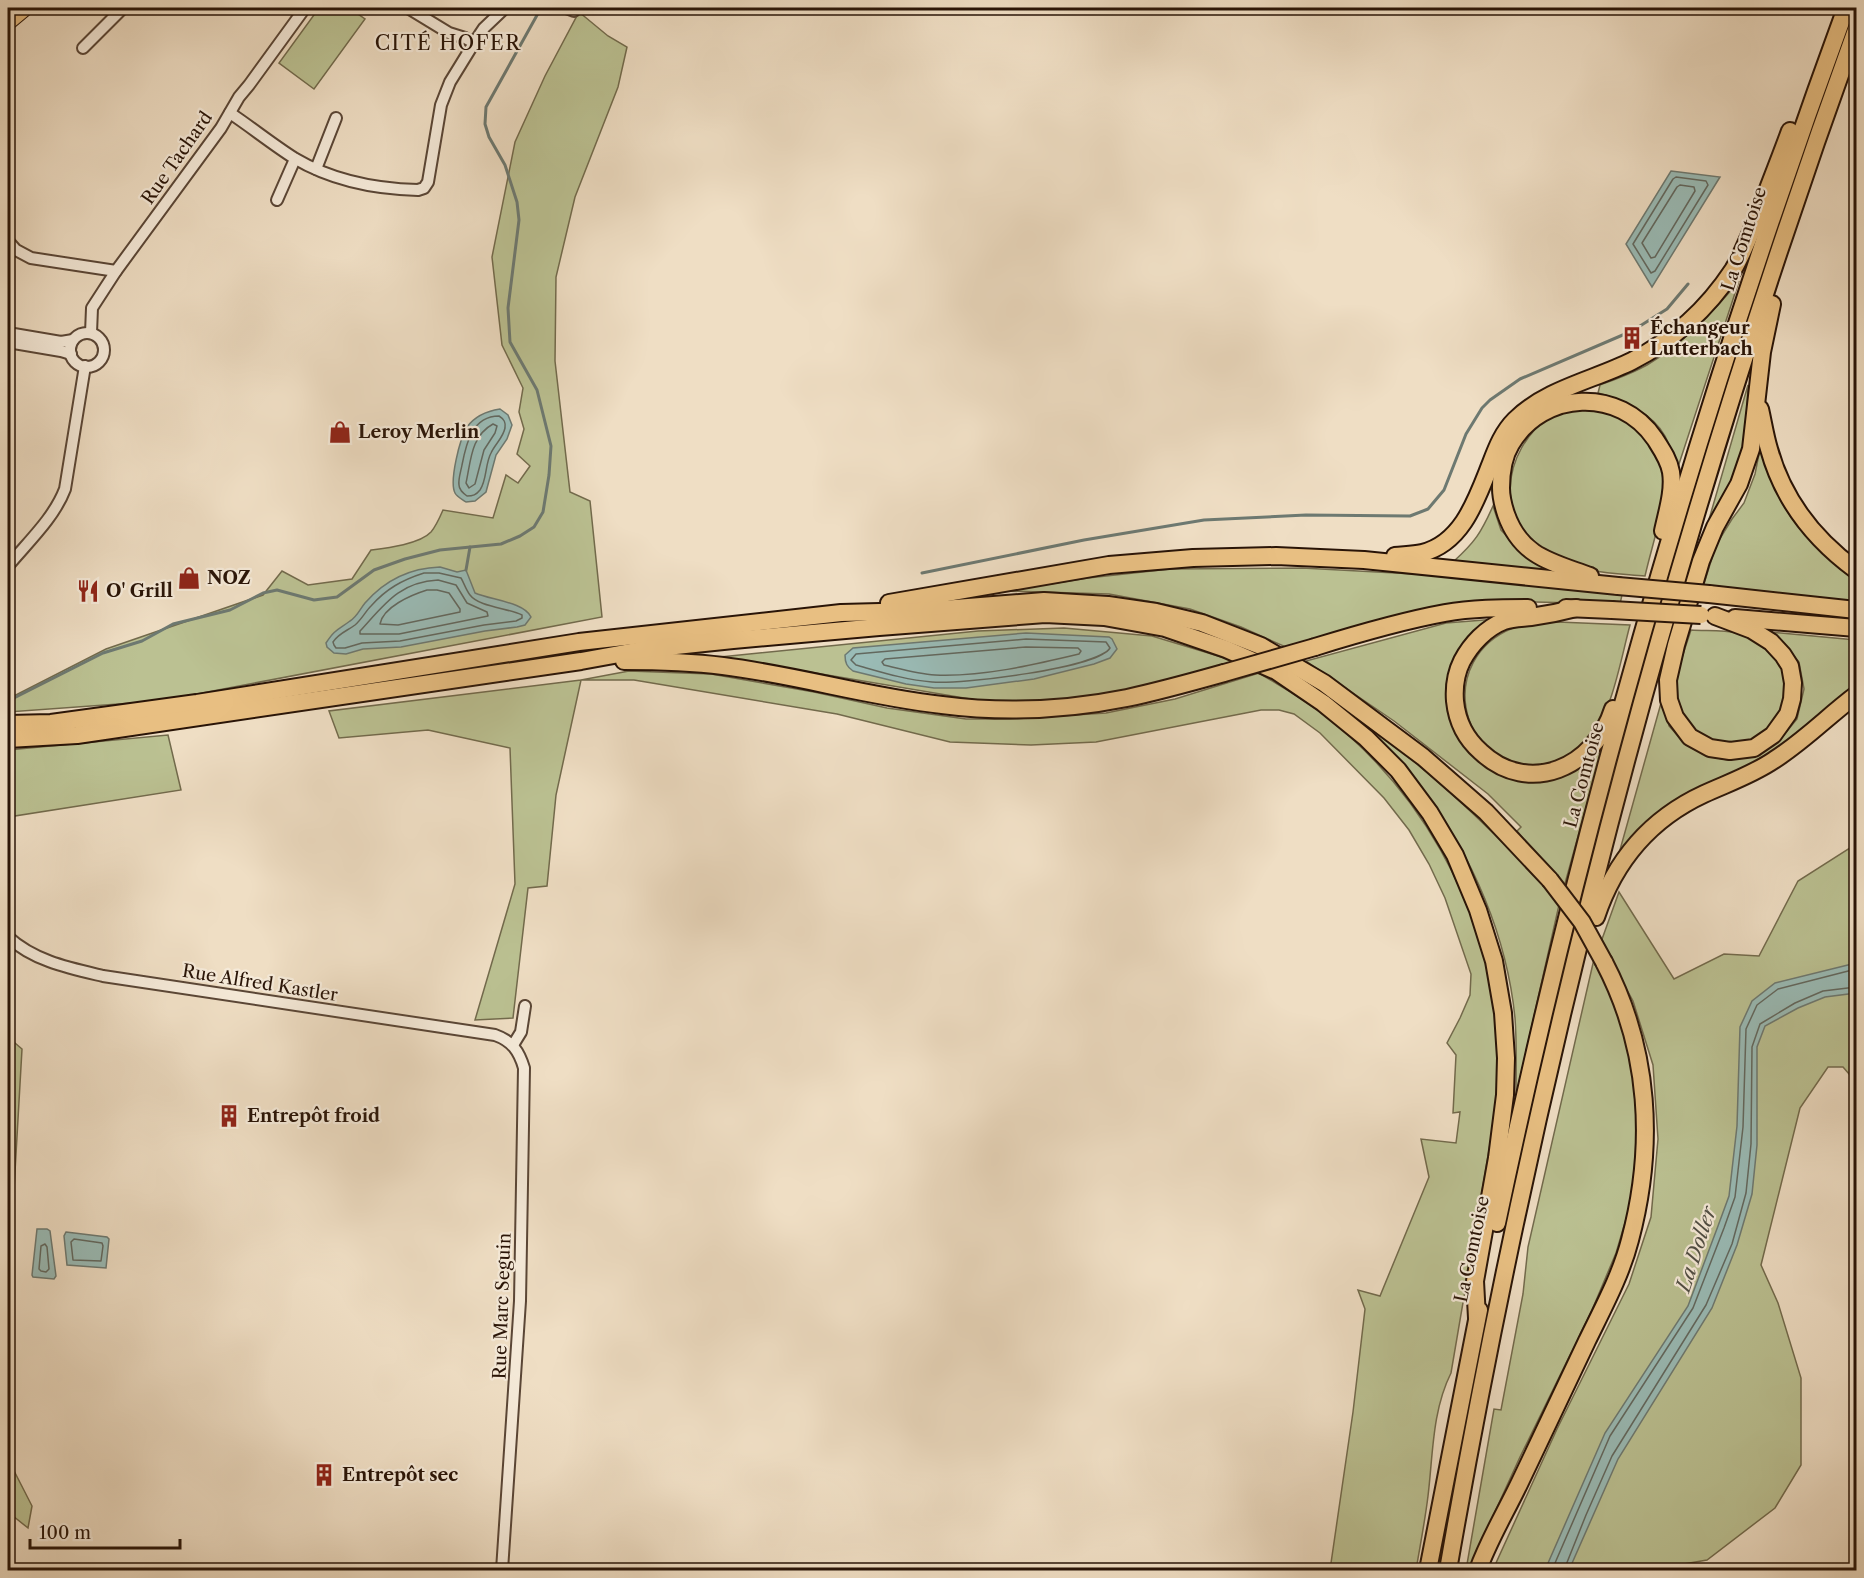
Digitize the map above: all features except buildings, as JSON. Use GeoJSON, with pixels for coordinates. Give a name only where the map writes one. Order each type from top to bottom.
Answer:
{"type":"FeatureCollection","features":[{"type":"Feature","properties":{"kind":"highway","name":"La Comtoise"},"geometry":{"type":"LineString","coordinates":[[1428,1570],[1477,1318],[1525,1098],[1582,858],[1628,686],[1744,300],[1816,88],[1846,8]]}},
{"type":"Feature","properties":{"kind":"highway","name":"La Comtoise"},"geometry":{"type":"LineString","coordinates":[[1448,1570],[1510,1251],[1577,955],[1608,831],[1678,576],[1740,371],[1830,103],[1857,30]]}},
{"type":"Feature","properties":{"kind":"highway"},"geometry":{"type":"LineString","coordinates":[[1364,560],[1423,553],[1448,541],[1468,518],[1501,438],[1527,408],[1547,397],[1634,360],[1662,343],[1704,307],[1734,268],[1746,245],[1791,128],[1816,88]]}},
{"type":"Feature","properties":{"kind":"highway"},"geometry":{"type":"LineString","coordinates":[[1708,615],[1752,630],[1771,642],[1790,666],[1793,683],[1788,714],[1773,735],[1754,748],[1730,751],[1710,748],[1690,737],[1675,717],[1669,700],[1668,680],[1701,561],[1715,527],[1739,484],[1751,449],[1756,393],[1762,351],[1772,308],[1778,257]]}},
{"type":"Feature","properties":{"kind":"highway"},"geometry":{"type":"LineString","coordinates":[[1756,393],[1769,450],[1785,491],[1808,526],[1838,556],[1857,570]]}},
{"type":"Feature","properties":{"kind":"highway"},"geometry":{"type":"LineString","coordinates":[[1615,586],[1553,564],[1535,554],[1519,539],[1510,526],[1501,499],[1501,473],[1509,446],[1523,428],[1545,412],[1570,402],[1590,401],[1608,404],[1639,420],[1652,435],[1668,461],[1671,473],[1671,487],[1663,531],[1667,551]]}},
{"type":"Feature","properties":{"kind":"highway"},"geometry":{"type":"LineString","coordinates":[[842,613],[1109,564],[1264,556],[1364,560],[1857,610]]}},
{"type":"Feature","properties":{"kind":"highway"},"geometry":{"type":"LineString","coordinates":[[8,724],[51,723],[197,704],[579,642],[842,613],[918,611],[1044,601],[1117,606],[1156,612],[1212,627],[1261,646],[1324,683],[1423,757],[1485,812],[1550,880],[1582,922],[1616,986],[1638,1059],[1646,1112],[1646,1141],[1642,1187],[1630,1242],[1610,1294],[1478,1570]]}},
{"type":"Feature","properties":{"kind":"highway"},"geometry":{"type":"LineString","coordinates":[[581,661],[650,661],[722,666],[944,706],[1016,710],[1076,706],[1127,698],[1224,673],[1376,629],[1446,613],[1504,608],[1612,610],[1708,615],[1857,628]]}},
{"type":"Feature","properties":{"kind":"highway"},"geometry":{"type":"LineString","coordinates":[[1576,609],[1504,620],[1475,641],[1460,666],[1455,681],[1456,708],[1465,735],[1487,758],[1500,766],[1530,774],[1558,770],[1584,756],[1594,745],[1609,722],[1616,698],[1628,686]]}},
{"type":"Feature","properties":{"kind":"highway"},"geometry":{"type":"LineString","coordinates":[[8,739],[77,735],[581,661],[647,649],[879,627],[1045,615],[1104,617],[1165,628],[1227,649],[1276,672],[1323,703],[1366,738],[1398,770],[1430,813],[1455,855],[1478,910],[1494,961],[1503,1013],[1506,1059],[1505,1095],[1497,1158],[1475,1281],[1477,1318]]}},
{"type":"Feature","properties":{"kind":"highway"},"geometry":{"type":"LineString","coordinates":[[1577,955],[1594,923],[1603,897],[1623,860],[1660,820],[1702,795],[1748,776],[1774,760],[1857,695]]}},
{"type":"Feature","properties":{"kind":"main road"},"geometry":{"type":"LineString","coordinates":[[8,23],[26,8]]}},
{"type":"Feature","properties":{"kind":"street"},"geometry":{"type":"LineString","coordinates":[[83,48],[123,8]]}},
{"type":"Feature","properties":{"kind":"street","name":"Rue Tachard"},"geometry":{"type":"LineString","coordinates":[[91,333],[92,308],[116,271],[221,128],[239,97],[305,8]]}},
{"type":"Feature","properties":{"kind":"street"},"geometry":{"type":"LineString","coordinates":[[408,8],[449,33],[474,43]]}},
{"type":"Feature","properties":{"kind":"street"},"geometry":{"type":"LineString","coordinates":[[230,113],[295,159],[316,169],[365,184],[407,190],[424,188],[428,182],[445,92],[484,28],[505,8]]}},
{"type":"Feature","properties":{"kind":"street"},"geometry":{"type":"LineString","coordinates":[[316,169],[336,118]]}},
{"type":"Feature","properties":{"kind":"street"},"geometry":{"type":"LineString","coordinates":[[277,200],[295,159]]}},
{"type":"Feature","properties":{"kind":"street"},"geometry":{"type":"LineString","coordinates":[[8,241],[16,250],[31,258],[116,271]]}},
{"type":"Feature","properties":{"kind":"street"},"geometry":{"type":"LineString","coordinates":[[8,333],[61,342],[73,340],[81,334],[91,333],[100,338],[103,343],[104,352],[100,360],[96,364],[85,366],[76,363],[70,350],[73,340]]}},
{"type":"Feature","properties":{"kind":"street"},"geometry":{"type":"LineString","coordinates":[[8,342],[71,354]]}},
{"type":"Feature","properties":{"kind":"street"},"geometry":{"type":"LineString","coordinates":[[8,566],[60,502],[65,489],[85,366]]}},
{"type":"Feature","properties":{"kind":"street","name":"Rue Alfred Kastler"},"geometry":{"type":"LineString","coordinates":[[8,937],[16,945],[59,966],[103,976],[495,1035],[506,1039],[513,1045]]}},
{"type":"Feature","properties":{"kind":"street"},"geometry":{"type":"LineString","coordinates":[[513,1045],[521,1032],[525,1006]]}},
{"type":"Feature","properties":{"kind":"street","name":"Rue Marc Seguin"},"geometry":{"type":"LineString","coordinates":[[502,1570],[520,1301],[524,1068],[520,1055],[513,1045]]}},
{"type":"Feature","properties":{"kind":"green space"},"geometry":{"type":"Polygon","coordinates":[[[319,8],[349,8],[365,19],[314,89],[279,63],[319,8]]]}},
{"type":"Feature","properties":{"kind":"green space"},"geometry":{"type":"Polygon","coordinates":[[[579,12],[608,36],[627,47],[618,87],[575,197],[556,277],[555,361],[570,492],[590,501],[602,617],[160,701],[8,712],[8,699],[106,649],[263,595],[282,571],[308,585],[352,579],[371,550],[419,540],[435,527],[443,510],[493,518],[506,475],[518,483],[530,466],[517,454],[524,429],[519,412],[523,388],[502,345],[492,257],[515,142],[545,76],[579,12]]]}},
{"type":"Feature","properties":{"kind":"green space"},"geometry":{"type":"Polygon","coordinates":[[[1739,281],[1678,467],[1665,436],[1652,420],[1626,403],[1598,393],[1600,385],[1642,368],[1673,347],[1708,316],[1739,281]]]}},
{"type":"Feature","properties":{"kind":"green space"},"geometry":{"type":"Polygon","coordinates":[[[1748,385],[1745,431],[1740,459],[1725,498],[1701,547],[1748,385]]]}},
{"type":"Feature","properties":{"kind":"green space"},"geometry":{"type":"Polygon","coordinates":[[[1595,409],[1625,419],[1641,433],[1649,442],[1664,471],[1662,504],[1645,576],[1588,570],[1554,558],[1530,538],[1521,527],[1511,502],[1510,488],[1516,461],[1522,447],[1542,422],[1570,412],[1595,409]]]}},
{"type":"Feature","properties":{"kind":"green space"},"geometry":{"type":"Polygon","coordinates":[[[1761,444],[1772,481],[1784,506],[1812,542],[1856,582],[1856,603],[1703,587],[1716,545],[1744,503],[1755,474],[1761,444]]]}},
{"type":"Feature","properties":{"kind":"green space"},"geometry":{"type":"Polygon","coordinates":[[[1493,506],[1501,530],[1524,554],[1555,573],[1453,562],[1477,537],[1493,506]]]}},
{"type":"Feature","properties":{"kind":"green space"},"geometry":{"type":"Polygon","coordinates":[[[1302,568],[1433,575],[1622,595],[1620,604],[1490,601],[1288,648],[1241,627],[1190,609],[1109,594],[1004,591],[1088,578],[1170,569],[1302,568]]]}},
{"type":"Feature","properties":{"kind":"green space"},"geometry":{"type":"Polygon","coordinates":[[[1497,619],[1477,631],[1447,704],[1454,729],[1468,749],[1487,767],[1511,778],[1538,781],[1571,772],[1603,746],[1564,887],[1517,831],[1521,827],[1488,794],[1394,721],[1306,661],[1446,623],[1497,619]]]}},
{"type":"Feature","properties":{"kind":"green space"},"geometry":{"type":"Polygon","coordinates":[[[1535,623],[1630,625],[1610,700],[1589,740],[1572,755],[1559,761],[1537,765],[1510,761],[1488,749],[1474,730],[1466,708],[1466,685],[1473,662],[1489,643],[1513,628],[1535,623]]]}},
{"type":"Feature","properties":{"kind":"green space"},"geometry":{"type":"Polygon","coordinates":[[[1064,628],[1152,636],[1238,662],[1128,692],[1059,701],[982,701],[720,657],[978,631],[1064,628]]]}},
{"type":"Feature","properties":{"kind":"green space"},"geometry":{"type":"Polygon","coordinates":[[[1691,630],[1726,631],[1746,635],[1770,648],[1782,662],[1788,679],[1787,693],[1780,717],[1768,731],[1753,741],[1731,745],[1712,742],[1696,732],[1684,717],[1677,700],[1676,684],[1691,630]]]}},
{"type":"Feature","properties":{"kind":"green space"},"geometry":{"type":"Polygon","coordinates":[[[1769,632],[1856,640],[1856,685],[1775,753],[1618,857],[1663,696],[1669,726],[1686,745],[1707,756],[1728,760],[1753,756],[1779,741],[1797,719],[1804,689],[1799,662],[1784,644],[1769,632]]]}},
{"type":"Feature","properties":{"kind":"green space"},"geometry":{"type":"Polygon","coordinates":[[[629,671],[711,674],[814,692],[887,708],[966,719],[1010,719],[1106,713],[1175,699],[1259,673],[1320,712],[1388,775],[1416,811],[1441,850],[1461,891],[1477,934],[1489,979],[1497,1044],[1497,1103],[1451,1373],[1440,1402],[1437,1418],[1427,1505],[1416,1570],[1330,1570],[1365,1309],[1358,1290],[1380,1296],[1429,1177],[1421,1139],[1456,1143],[1460,1112],[1453,1113],[1456,1055],[1447,1043],[1470,995],[1471,974],[1445,898],[1409,830],[1384,798],[1320,733],[1294,714],[1279,710],[1261,710],[1096,742],[1031,745],[950,742],[837,714],[634,680],[581,680],[629,671]]]}},
{"type":"Feature","properties":{"kind":"green space"},"geometry":{"type":"Polygon","coordinates":[[[581,680],[556,795],[547,886],[528,888],[513,1018],[475,1020],[515,884],[510,748],[428,730],[339,738],[329,711],[581,680]]]}},
{"type":"Feature","properties":{"kind":"green space"},"geometry":{"type":"Polygon","coordinates":[[[1342,707],[1419,765],[1455,797],[1518,857],[1559,905],[1516,1096],[1516,1027],[1511,988],[1496,928],[1485,899],[1458,843],[1424,792],[1395,758],[1342,707]]]}},
{"type":"Feature","properties":{"kind":"green space"},"geometry":{"type":"Polygon","coordinates":[[[168,735],[181,790],[8,817],[8,750],[168,735]]]}},
{"type":"Feature","properties":{"kind":"green space"},"geometry":{"type":"Polygon","coordinates":[[[1856,844],[1856,1082],[1843,1067],[1828,1067],[1800,1108],[1761,1265],[1778,1303],[1801,1378],[1801,1465],[1775,1508],[1707,1560],[1655,1569],[1495,1570],[1496,1563],[1557,1429],[1629,1284],[1651,1217],[1658,1139],[1653,1065],[1633,1001],[1601,942],[1619,892],[1674,979],[1724,954],[1759,956],[1798,881],[1856,844]]]}},
{"type":"Feature","properties":{"kind":"green space"},"geometry":{"type":"Polygon","coordinates":[[[1594,959],[1618,1009],[1633,1065],[1640,1117],[1634,1192],[1616,1253],[1592,1310],[1520,1457],[1493,1516],[1473,1570],[1466,1570],[1494,1409],[1501,1410],[1523,1294],[1528,1247],[1594,959]]]}},
{"type":"Feature","properties":{"kind":"green space"},"geometry":{"type":"Polygon","coordinates":[[[8,1037],[22,1049],[8,1294],[8,1037]]]}},
{"type":"Feature","properties":{"kind":"green space"},"geometry":{"type":"Polygon","coordinates":[[[8,1459],[32,1506],[28,1528],[8,1512],[8,1459]]]}},
{"type":"Feature","properties":{"kind":"water"},"geometry":{"type":"Polygon","coordinates":[[[1671,171],[1720,177],[1652,287],[1626,244],[1671,171]]]}},
{"type":"Feature","properties":{"kind":"water"},"geometry":{"type":"Polygon","coordinates":[[[500,409],[508,415],[512,425],[507,439],[496,455],[486,492],[475,501],[466,502],[456,494],[453,479],[461,440],[467,427],[474,420],[500,409]]]}},
{"type":"Feature","properties":{"kind":"water"},"geometry":{"type":"Polygon","coordinates":[[[440,567],[457,572],[466,570],[475,593],[522,608],[531,617],[525,625],[517,627],[401,647],[363,649],[346,654],[334,653],[327,647],[326,643],[332,635],[355,617],[365,603],[381,588],[408,573],[440,567]]]}},
{"type":"Feature","properties":{"kind":"water"},"geometry":{"type":"Polygon","coordinates":[[[1026,633],[1109,637],[1117,649],[1110,658],[1094,664],[1034,679],[966,688],[934,688],[906,684],[853,671],[845,660],[845,655],[853,648],[1026,633]]]}},
{"type":"Feature","properties":{"kind":"water","name":"La Doller"},"geometry":{"type":"Polygon","coordinates":[[[1856,963],[1856,993],[1825,997],[1798,1008],[1765,1026],[1757,1047],[1757,1145],[1752,1194],[1737,1245],[1712,1308],[1618,1459],[1569,1570],[1545,1570],[1605,1433],[1688,1306],[1729,1196],[1737,1126],[1740,1027],[1752,1001],[1775,983],[1856,963]]]}},
{"type":"Feature","properties":{"kind":"water"},"geometry":{"type":"Polygon","coordinates":[[[37,1229],[50,1231],[56,1276],[54,1279],[32,1275],[37,1229]]]}},
{"type":"Feature","properties":{"kind":"water"},"geometry":{"type":"Polygon","coordinates":[[[66,1232],[107,1237],[109,1239],[106,1268],[67,1265],[64,1236],[66,1232]]]}},
{"type":"Feature","properties":{"kind":"waterway"},"geometry":{"type":"LineString","coordinates":[[8,701],[103,653],[142,641],[173,624],[230,610],[263,593],[277,590],[314,600],[337,597],[374,570],[440,550],[501,544],[534,527],[543,512],[551,446],[537,390],[510,342],[508,308],[519,220],[517,202],[505,165],[489,137],[485,124],[486,107],[541,8]]}},
{"type":"Feature","properties":{"kind":"waterway"},"geometry":{"type":"LineString","coordinates":[[922,573],[1084,540],[1204,520],[1306,515],[1410,516],[1428,509],[1444,490],[1466,434],[1482,408],[1490,400],[1520,379],[1632,331],[1667,309],[1688,284]]}},
{"type":"Feature","properties":{"kind":"waterway"},"geometry":{"type":"LineString","coordinates":[[466,570],[470,547]]}},
{"type":"Feature","properties":{"kind":"place","name":"Échangeur Lutterbach"},"geometry":{"type":"Point","coordinates":[1632,338]}},
{"type":"Feature","properties":{"kind":"place","name":"Leroy Merlin"},"geometry":{"type":"Point","coordinates":[340,432]}},
{"type":"Feature","properties":{"kind":"place","name":"NOZ"},"geometry":{"type":"Point","coordinates":[189,578]}},
{"type":"Feature","properties":{"kind":"place","name":"O' Grill"},"geometry":{"type":"Point","coordinates":[88,591]}},
{"type":"Feature","properties":{"kind":"place","name":"Entrepôt froid"},"geometry":{"type":"Point","coordinates":[229,1116]}},
{"type":"Feature","properties":{"kind":"place","name":"Entrepôt sec"},"geometry":{"type":"Point","coordinates":[324,1475]}},
{"type":"Feature","properties":{"kind":"district","name":"CITÉ HOFER"},"geometry":{"type":"Point","coordinates":[448,43]}}]}
